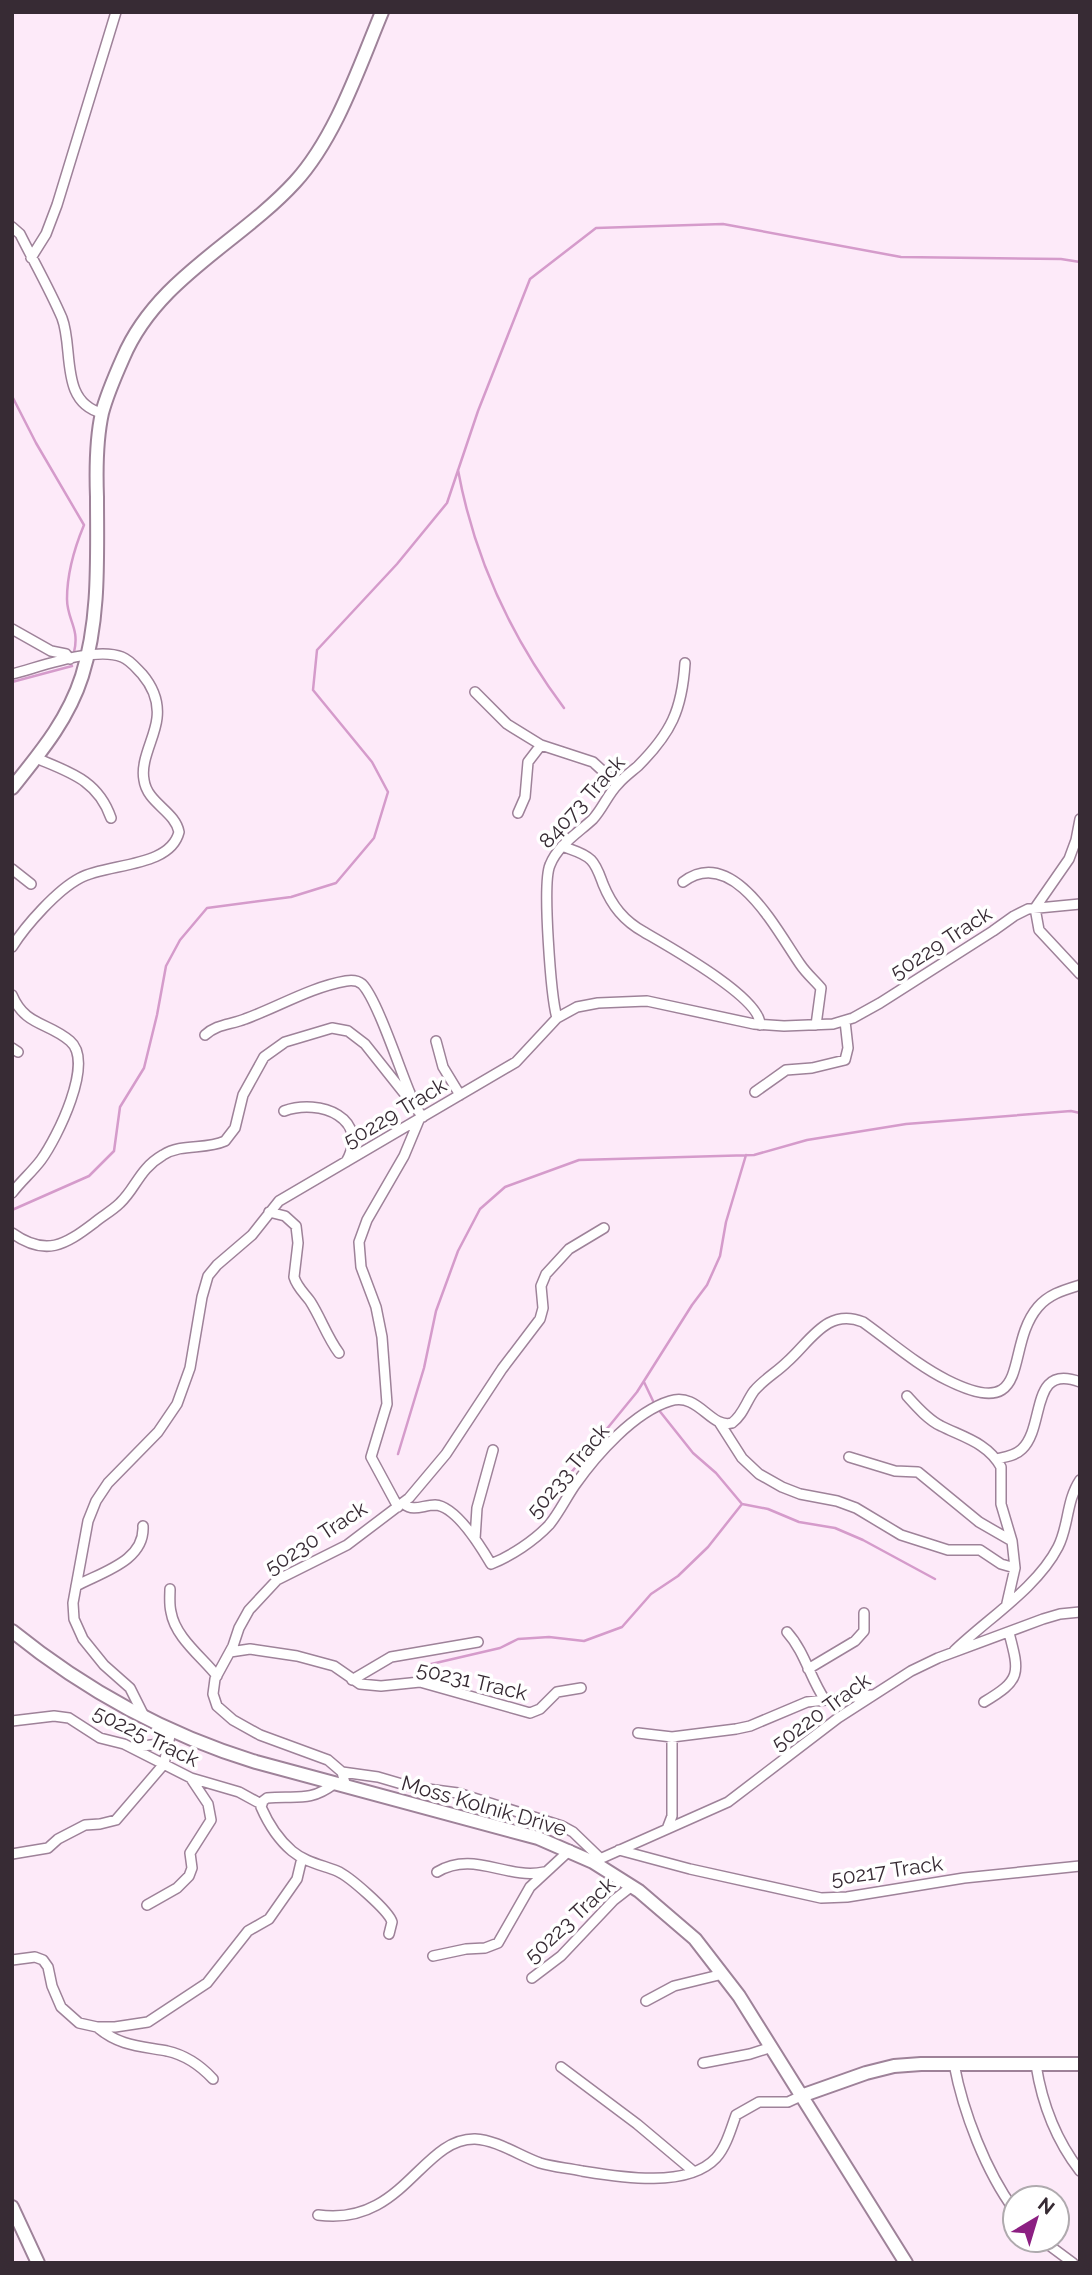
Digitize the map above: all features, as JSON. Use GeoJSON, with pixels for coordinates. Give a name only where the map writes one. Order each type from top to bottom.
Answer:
{"type":"FeatureCollection","features":[{"type":"Feature","properties":{"kind":"street"},"geometry":{"type":"LineString","coordinates":[[31,258],[46,234],[57,205],[116,12]]}},
{"type":"Feature","properties":{"kind":"street"},"geometry":{"type":"LineString","coordinates":[[12,788],[70,707],[87,656],[96,598],[97,454],[102,413],[124,355],[151,311],[189,271],[273,204],[308,166],[334,123],[382,12]]}},
{"type":"Feature","properties":{"kind":"street"},"geometry":{"type":"LineString","coordinates":[[12,227],[20,234],[62,318],[74,388],[89,407],[102,413]]}},
{"type":"Feature","properties":{"kind":"street"},"geometry":{"type":"LineString","coordinates":[[12,629],[51,651],[66,654],[70,659]]}},
{"type":"Feature","properties":{"kind":"street"},"geometry":{"type":"LineString","coordinates":[[12,674],[87,656],[121,656],[138,669],[153,691],[158,715],[156,731],[145,764],[144,780],[150,796],[177,824],[178,835],[172,847],[159,855],[144,861],[97,870],[78,879],[53,900],[12,947]]}},
{"type":"Feature","properties":{"kind":"street","name":"84073 Track"},"geometry":{"type":"LineString","coordinates":[[556,1018],[546,880],[549,866],[562,846],[599,813],[617,785],[639,765],[675,719],[685,663]]}},
{"type":"Feature","properties":{"kind":"street"},"geometry":{"type":"LineString","coordinates":[[475,692],[507,724],[541,745],[593,762],[617,785]]}},
{"type":"Feature","properties":{"kind":"street"},"geometry":{"type":"LineString","coordinates":[[518,813],[525,797],[527,762],[541,745]]}},
{"type":"Feature","properties":{"kind":"street"},"geometry":{"type":"LineString","coordinates":[[36,758],[77,775],[101,798],[111,818]]}},
{"type":"Feature","properties":{"kind":"street"},"geometry":{"type":"LineString","coordinates":[[1080,819],[1069,859],[1035,908],[1039,930],[1080,974]]}},
{"type":"Feature","properties":{"kind":"street"},"geometry":{"type":"LineString","coordinates":[[562,846],[593,861],[612,904],[628,922],[714,975],[752,1006],[761,1017],[760,1025]]}},
{"type":"Feature","properties":{"kind":"street"},"geometry":{"type":"LineString","coordinates":[[12,869],[31,884]]}},
{"type":"Feature","properties":{"kind":"street"},"geometry":{"type":"LineString","coordinates":[[683,882],[699,872],[723,875],[737,882],[759,905],[807,974],[821,988],[816,1025]]}},
{"type":"Feature","properties":{"kind":"street","name":"50229 Track"},"geometry":{"type":"LineString","coordinates":[[145,1718],[130,1688],[104,1665],[76,1627],[73,1609],[89,1521],[96,1501],[108,1483],[158,1433],[181,1394],[190,1368],[208,1276],[251,1235],[283,1198],[516,1062],[556,1018],[577,1007],[637,1000],[760,1025],[816,1025],[845,1021],[880,1003],[1014,916],[1035,908],[1080,904]]}},
{"type":"Feature","properties":{"kind":"street"},"geometry":{"type":"LineString","coordinates":[[205,1035],[220,1025],[243,1020],[342,981],[362,984],[375,1008],[421,1118],[404,1156],[367,1220],[359,1251],[361,1267],[376,1307],[384,1355],[387,1404],[371,1457],[401,1505],[413,1508],[441,1506],[455,1516],[475,1539]]}},
{"type":"Feature","properties":{"kind":"street"},"geometry":{"type":"LineString","coordinates":[[12,995],[27,1017],[73,1043],[79,1059],[73,1093],[51,1143],[42,1160],[12,1193]]}},
{"type":"Feature","properties":{"kind":"street"},"geometry":{"type":"LineString","coordinates":[[755,1092],[786,1070],[825,1066],[845,1060],[848,1048],[845,1021]]}},
{"type":"Feature","properties":{"kind":"street"},"geometry":{"type":"LineString","coordinates":[[12,1233],[40,1247],[55,1246],[73,1240],[122,1202],[137,1178],[159,1157],[176,1149],[225,1141],[235,1128],[245,1092],[264,1057],[285,1042],[313,1032],[336,1028],[359,1038],[415,1105]]}},
{"type":"Feature","properties":{"kind":"street"},"geometry":{"type":"LineString","coordinates":[[436,1041],[443,1067],[460,1095]]}},
{"type":"Feature","properties":{"kind":"street"},"geometry":{"type":"LineString","coordinates":[[284,1111],[304,1106],[317,1107],[331,1110],[342,1117],[353,1136],[353,1147],[346,1163]]}},
{"type":"Feature","properties":{"kind":"street"},"geometry":{"type":"LineString","coordinates":[[269,1212],[285,1216],[296,1226],[299,1242],[294,1277],[328,1339],[339,1353]]}},
{"type":"Feature","properties":{"kind":"street","name":"50230 Track"},"geometry":{"type":"LineString","coordinates":[[217,1676],[243,1618],[277,1580],[347,1545],[401,1505],[446,1454],[485,1394],[540,1319],[543,1308],[541,1286],[546,1274],[569,1249],[604,1228]]}},
{"type":"Feature","properties":{"kind":"street"},"geometry":{"type":"LineString","coordinates":[[719,1422],[728,1424],[736,1420],[752,1394],[792,1358],[813,1334],[841,1318],[863,1322],[923,1365],[960,1386],[986,1392],[1002,1391],[1010,1384],[1017,1367],[1022,1335],[1034,1312],[1057,1292],[1080,1285]]}},
{"type":"Feature","properties":{"kind":"street"},"geometry":{"type":"LineString","coordinates":[[996,1459],[1013,1455],[1027,1444],[1032,1435],[1041,1398],[1053,1380],[1063,1377],[1080,1382]]}},
{"type":"Feature","properties":{"kind":"street"},"geometry":{"type":"LineString","coordinates":[[907,1396],[937,1425],[978,1443],[996,1459],[1002,1469],[1001,1504],[1012,1541],[1015,1568],[1007,1604]]}},
{"type":"Feature","properties":{"kind":"street","name":"50233 Track"},"geometry":{"type":"LineString","coordinates":[[475,1539],[491,1563],[514,1551],[546,1528],[593,1462],[615,1438],[652,1409],[669,1401],[684,1399],[697,1405],[719,1422]]}},
{"type":"Feature","properties":{"kind":"street"},"geometry":{"type":"LineString","coordinates":[[719,1422],[742,1458],[759,1474],[782,1487],[856,1508],[901,1535],[948,1550],[980,1550],[1001,1564],[1015,1568]]}},
{"type":"Feature","properties":{"kind":"street"},"geometry":{"type":"LineString","coordinates":[[475,1539],[477,1508],[493,1450]]}},
{"type":"Feature","properties":{"kind":"street"},"geometry":{"type":"LineString","coordinates":[[849,1457],[895,1471],[918,1472],[979,1522],[1012,1541]]}},
{"type":"Feature","properties":{"kind":"street"},"geometry":{"type":"LineString","coordinates":[[952,1654],[1043,1569],[1059,1546],[1069,1501],[1080,1480]]}},
{"type":"Feature","properties":{"kind":"street"},"geometry":{"type":"LineString","coordinates":[[76,1586],[108,1571],[132,1555],[142,1541],[143,1526]]}},
{"type":"Feature","properties":{"kind":"street"},"geometry":{"type":"LineString","coordinates":[[170,1589],[174,1621],[180,1633],[217,1676],[213,1694],[215,1703],[233,1720],[274,1741],[328,1760],[342,1772],[378,1777],[412,1787],[458,1793],[562,1825],[573,1832],[596,1860]]}},
{"type":"Feature","properties":{"kind":"street","name":"50220 Track"},"geometry":{"type":"LineString","coordinates":[[596,1860],[733,1799],[838,1718],[911,1671],[1051,1616],[1080,1612]]}},
{"type":"Feature","properties":{"kind":"street"},"geometry":{"type":"LineString","coordinates":[[808,1669],[848,1648],[860,1637],[865,1626],[864,1614]]}},
{"type":"Feature","properties":{"kind":"street","name":"Moss Kolnik Drive"},"geometry":{"type":"LineString","coordinates":[[12,1632],[73,1676],[145,1718],[170,1737],[514,1830],[596,1860],[632,1886],[695,1939],[723,1974],[772,2047],[906,2263]]}},
{"type":"Feature","properties":{"kind":"street"},"geometry":{"type":"LineString","coordinates":[[787,1632],[798,1644],[814,1685],[825,1700]]}},
{"type":"Feature","properties":{"kind":"street"},"geometry":{"type":"LineString","coordinates":[[984,1702],[1006,1689],[1016,1672],[1010,1633]]}},
{"type":"Feature","properties":{"kind":"street"},"geometry":{"type":"LineString","coordinates":[[352,1680],[391,1657],[478,1642]]}},
{"type":"Feature","properties":{"kind":"street","name":"50231 Track"},"geometry":{"type":"LineString","coordinates":[[230,1652],[250,1649],[297,1656],[334,1667],[360,1684],[381,1686],[420,1682],[530,1713],[540,1709],[557,1692],[581,1688]]}},
{"type":"Feature","properties":{"kind":"street"},"geometry":{"type":"LineString","coordinates":[[638,1733],[672,1737],[750,1726],[789,1707],[807,1702],[873,1695]]}},
{"type":"Feature","properties":{"kind":"street","name":"50225 Track"},"geometry":{"type":"LineString","coordinates":[[12,1721],[63,1716],[100,1738],[119,1742],[191,1778],[239,1792],[261,1804]]}},
{"type":"Feature","properties":{"kind":"street"},"geometry":{"type":"LineString","coordinates":[[12,1854],[48,1849],[58,1839],[85,1825],[116,1820],[164,1764],[170,1737],[131,1747]]}},
{"type":"Feature","properties":{"kind":"street"},"geometry":{"type":"LineString","coordinates":[[667,1829],[672,1816],[672,1737]]}},
{"type":"Feature","properties":{"kind":"street"},"geometry":{"type":"LineString","coordinates":[[342,1772],[340,1785],[314,1796],[270,1798],[261,1804],[265,1815],[291,1850],[302,1858],[335,1870],[352,1881],[390,1916],[392,1922],[389,1934]]}},
{"type":"Feature","properties":{"kind":"street"},"geometry":{"type":"LineString","coordinates":[[147,1905],[177,1888],[189,1877],[192,1868],[190,1853],[211,1820],[208,1804],[191,1778]]}},
{"type":"Feature","properties":{"kind":"street"},"geometry":{"type":"LineString","coordinates":[[433,1956],[485,1948],[498,1943],[530,1886],[570,1850]]}},
{"type":"Feature","properties":{"kind":"street","name":"50217 Track"},"geometry":{"type":"LineString","coordinates":[[619,1850],[821,1898],[847,1897],[964,1878],[1080,1866]]}},
{"type":"Feature","properties":{"kind":"street"},"geometry":{"type":"LineString","coordinates":[[12,1960],[35,1957],[43,1960],[64,2011],[79,2023],[97,2027],[148,2022],[202,1986],[248,1931],[271,1917],[297,1879],[302,1858]]}},
{"type":"Feature","properties":{"kind":"street"},"geometry":{"type":"LineString","coordinates":[[437,1872],[458,1864],[484,1864],[529,1874],[545,1872]]}},
{"type":"Feature","properties":{"kind":"street","name":"50223 Track"},"geometry":{"type":"LineString","coordinates":[[532,1978],[561,1956],[614,1900],[632,1886]]}},
{"type":"Feature","properties":{"kind":"street"},"geometry":{"type":"LineString","coordinates":[[646,2001],[674,1986],[723,1974]]}},
{"type":"Feature","properties":{"kind":"street"},"geometry":{"type":"LineString","coordinates":[[97,2027],[116,2041],[179,2055],[214,2079]]}},
{"type":"Feature","properties":{"kind":"street"},"geometry":{"type":"LineString","coordinates":[[703,2063],[772,2047]]}},
{"type":"Feature","properties":{"kind":"street"},"geometry":{"type":"LineString","coordinates":[[954,2064],[958,2086],[987,2162],[1001,2186]]}},
{"type":"Feature","properties":{"kind":"street"},"geometry":{"type":"LineString","coordinates":[[318,2215],[345,2217],[377,2207],[442,2151],[471,2139],[494,2144],[543,2164],[618,2177],[678,2176],[694,2171],[716,2158],[730,2133],[736,2115],[759,2102],[789,2102],[866,2073],[894,2066],[1080,2064]]}},
{"type":"Feature","properties":{"kind":"street"},"geometry":{"type":"LineString","coordinates":[[1036,2065],[1043,2098],[1059,2139],[1080,2171]]}},
{"type":"Feature","properties":{"kind":"street"},"geometry":{"type":"LineString","coordinates":[[561,2067],[694,2171]]}},
{"type":"Feature","properties":{"kind":"street"},"geometry":{"type":"LineString","coordinates":[[12,2207],[38,2263]]}},
{"type":"Feature","properties":{"kind":"waterway"},"geometry":{"type":"LineString","coordinates":[[12,1210],[89,1176],[114,1151],[120,1107],[144,1068],[166,966],[180,940],[207,908],[291,897],[336,883],[374,838],[388,792],[372,762],[313,690],[317,650],[397,564],[447,503],[478,411],[530,279],[596,228],[723,224],[901,257],[1061,259],[1080,262]]}},
{"type":"Feature","properties":{"kind":"waterway"},"geometry":{"type":"LineString","coordinates":[[12,396],[84,525],[72,561],[67,589],[75,637],[74,652]]}},
{"type":"Feature","properties":{"kind":"waterway"},"geometry":{"type":"LineString","coordinates":[[458,470],[474,534],[497,595],[527,653],[564,708]]}},
{"type":"Feature","properties":{"kind":"waterway"},"geometry":{"type":"LineString","coordinates":[[12,682],[72,666]]}},
{"type":"Feature","properties":{"kind":"waterway"},"geometry":{"type":"LineString","coordinates":[[398,1454],[424,1368],[436,1311],[458,1251],[480,1209],[505,1187],[579,1160],[754,1155],[807,1140],[906,1124],[1071,1111],[1080,1113]]}},
{"type":"Feature","properties":{"kind":"waterway"},"geometry":{"type":"LineString","coordinates":[[534,1518],[637,1392],[707,1285],[720,1256],[726,1222],[746,1155]]}},
{"type":"Feature","properties":{"kind":"waterway"},"geometry":{"type":"LineString","coordinates":[[644,1382],[654,1403]]}},
{"type":"Feature","properties":{"kind":"waterway"},"geometry":{"type":"LineString","coordinates":[[658,1409],[693,1453],[716,1473],[742,1504],[768,1509],[799,1522],[835,1528],[935,1579]]}},
{"type":"Feature","properties":{"kind":"waterway"},"geometry":{"type":"LineString","coordinates":[[427,1665],[500,1648],[518,1639],[549,1637],[584,1641],[622,1627],[651,1594],[678,1576],[708,1547],[742,1504]]}}]}
